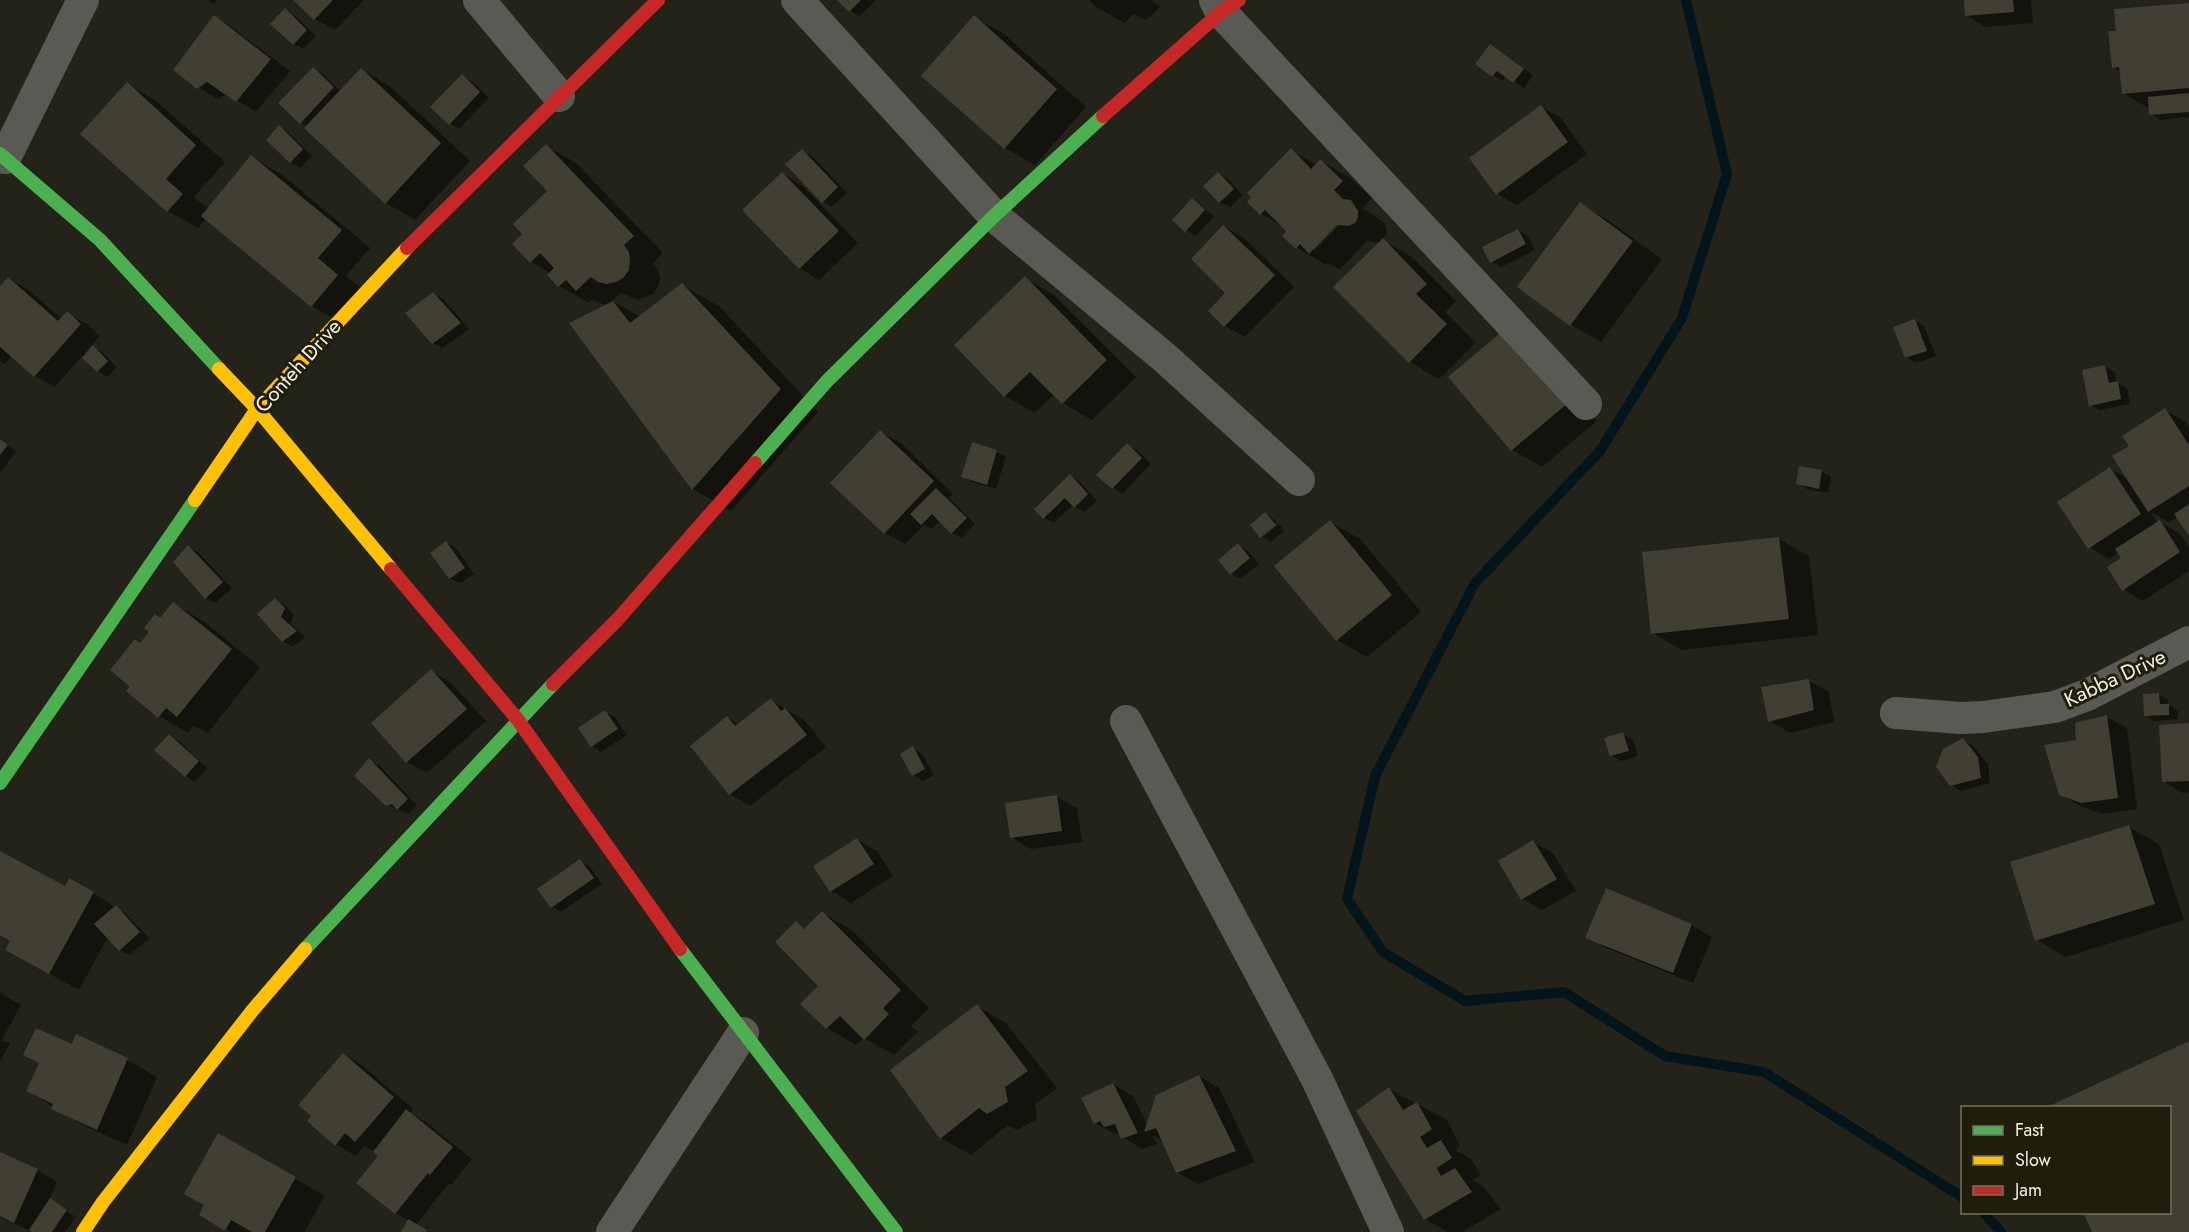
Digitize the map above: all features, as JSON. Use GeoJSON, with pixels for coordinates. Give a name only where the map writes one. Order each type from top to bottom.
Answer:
{"type":"FeatureCollection","features":[{"type":"Feature","properties":{"kind":"street"},"geometry":{"type":"LineString","coordinates":[[83,0],[2,156],[100,240],[257,409],[518,720],[695,970],[896,1232]]}},
{"type":"Feature","properties":{"kind":"street"},"geometry":{"type":"LineString","coordinates":[[478,0],[559,96]]}},
{"type":"Feature","properties":{"kind":"street","name":"Conteh Drive"},"geometry":{"type":"LineString","coordinates":[[0,783],[257,409],[431,222],[658,0]]}},
{"type":"Feature","properties":{"kind":"street"},"geometry":{"type":"LineString","coordinates":[[796,0],[994,216],[1164,358],[1299,480]]}},
{"type":"Feature","properties":{"kind":"street"},"geometry":{"type":"LineString","coordinates":[[83,1232],[103,1202],[252,1011],[333,918],[518,720],[618,619],[827,381],[994,216],[1225,4],[1586,404]]}},
{"type":"Feature","properties":{"kind":"street","name":"Kabba Drive"},"geometry":{"type":"LineString","coordinates":[[1896,713],[1972,718],[2055,706],[2087,695],[2189,642]]}},
{"type":"Feature","properties":{"kind":"street"},"geometry":{"type":"LineString","coordinates":[[1126,721],[1317,1080],[1388,1232]]}},
{"type":"Feature","properties":{"kind":"street"},"geometry":{"type":"LineString","coordinates":[[612,1232],[744,1033]]}},
{"type":"Feature","properties":{"kind":"building"},"geometry":{"type":"Polygon","coordinates":[[[293,0],[333,0],[314,20],[293,0]]]}},
{"type":"Feature","properties":{"kind":"building"},"geometry":{"type":"Polygon","coordinates":[[[837,0],[861,0],[849,12],[837,0]]]}},
{"type":"Feature","properties":{"kind":"building"},"geometry":{"type":"Polygon","coordinates":[[[1964,0],[2013,0],[2014,12],[1965,16],[1964,0]]]}},
{"type":"Feature","properties":{"kind":"building"},"geometry":{"type":"Polygon","coordinates":[[[2189,3],[2189,88],[2122,94],[2119,67],[2112,68],[2108,31],[2116,31],[2114,9],[2189,3]]]}},
{"type":"Feature","properties":{"kind":"building"},"geometry":{"type":"Polygon","coordinates":[[[285,8],[307,30],[293,45],[270,24],[285,8]]]}},
{"type":"Feature","properties":{"kind":"building"},"geometry":{"type":"Polygon","coordinates":[[[214,15],[271,59],[236,102],[207,82],[197,89],[173,70],[214,15]]]}},
{"type":"Feature","properties":{"kind":"building"},"geometry":{"type":"Polygon","coordinates":[[[974,15],[1057,89],[1004,149],[921,76],[974,15]]]}},
{"type":"Feature","properties":{"kind":"building"},"geometry":{"type":"Polygon","coordinates":[[[1490,44],[1524,69],[1513,83],[1497,71],[1492,77],[1475,64],[1490,44]]]}},
{"type":"Feature","properties":{"kind":"building"},"geometry":{"type":"Polygon","coordinates":[[[313,67],[334,87],[300,124],[278,103],[313,67]]]}},
{"type":"Feature","properties":{"kind":"building"},"geometry":{"type":"Polygon","coordinates":[[[361,68],[441,143],[385,204],[304,128],[361,68]]]}},
{"type":"Feature","properties":{"kind":"building"},"geometry":{"type":"Polygon","coordinates":[[[462,74],[480,92],[449,125],[430,107],[462,74]]]}},
{"type":"Feature","properties":{"kind":"building"},"geometry":{"type":"Polygon","coordinates":[[[127,82],[196,145],[166,179],[183,194],[167,212],[80,134],[127,82]]]}},
{"type":"Feature","properties":{"kind":"building"},"geometry":{"type":"Polygon","coordinates":[[[2189,93],[2189,112],[2149,115],[2148,97],[2189,93]]]}},
{"type":"Feature","properties":{"kind":"building"},"geometry":{"type":"Polygon","coordinates":[[[1541,105],[1568,142],[1496,195],[1469,158],[1541,105]]]}},
{"type":"Feature","properties":{"kind":"building"},"geometry":{"type":"Polygon","coordinates":[[[279,125],[303,149],[290,163],[266,140],[279,125]]]}},
{"type":"Feature","properties":{"kind":"building"},"geometry":{"type":"Polygon","coordinates":[[[546,144],[634,236],[624,245],[629,252],[629,270],[623,278],[616,282],[607,284],[591,277],[576,291],[566,280],[558,287],[547,275],[554,268],[540,253],[530,263],[512,244],[522,234],[513,224],[547,191],[523,166],[546,144]]]}},
{"type":"Feature","properties":{"kind":"building"},"geometry":{"type":"Polygon","coordinates":[[[1291,148],[1311,169],[1320,159],[1343,181],[1334,190],[1343,199],[1351,200],[1358,211],[1355,223],[1349,226],[1337,225],[1309,254],[1300,244],[1296,249],[1282,236],[1286,231],[1265,210],[1260,215],[1247,202],[1251,197],[1247,193],[1291,148]]]}},
{"type":"Feature","properties":{"kind":"building"},"geometry":{"type":"Polygon","coordinates":[[[802,149],[838,187],[822,203],[785,164],[802,149]]]}},
{"type":"Feature","properties":{"kind":"building"},"geometry":{"type":"Polygon","coordinates":[[[251,155],[342,230],[318,258],[338,275],[311,307],[201,216],[251,155]]]}},
{"type":"Feature","properties":{"kind":"building"},"geometry":{"type":"Polygon","coordinates":[[[782,172],[839,231],[799,269],[742,210],[782,172]]]}},
{"type":"Feature","properties":{"kind":"building"},"geometry":{"type":"Polygon","coordinates":[[[1218,172],[1234,189],[1219,203],[1203,186],[1218,172]]]}},
{"type":"Feature","properties":{"kind":"building"},"geometry":{"type":"Polygon","coordinates":[[[1192,198],[1205,210],[1185,232],[1172,220],[1192,198]]]}},
{"type":"Feature","properties":{"kind":"building"},"geometry":{"type":"Polygon","coordinates":[[[1580,202],[1633,241],[1570,326],[1517,287],[1580,202]]]}},
{"type":"Feature","properties":{"kind":"building"},"geometry":{"type":"Polygon","coordinates":[[[1223,225],[1275,275],[1224,327],[1208,311],[1225,293],[1191,259],[1223,225]]]}},
{"type":"Feature","properties":{"kind":"building"},"geometry":{"type":"Polygon","coordinates":[[[1518,229],[1526,244],[1490,263],[1482,247],[1518,229]]]}},
{"type":"Feature","properties":{"kind":"building"},"geometry":{"type":"Polygon","coordinates":[[[1383,238],[1427,284],[1416,294],[1447,324],[1409,363],[1333,287],[1383,238]]]}},
{"type":"Feature","properties":{"kind":"building"},"geometry":{"type":"Polygon","coordinates":[[[1025,276],[1107,360],[1062,404],[1030,372],[1004,397],[954,345],[1025,276]]]}},
{"type":"Feature","properties":{"kind":"building"},"geometry":{"type":"Polygon","coordinates":[[[8,277],[58,321],[67,311],[81,324],[34,377],[0,347],[0,286],[8,277]]]}},
{"type":"Feature","properties":{"kind":"building"},"geometry":{"type":"Polygon","coordinates":[[[682,283],[781,389],[692,490],[569,323],[613,301],[630,323],[682,283]]]}},
{"type":"Feature","properties":{"kind":"building"},"geometry":{"type":"Polygon","coordinates":[[[433,292],[461,323],[432,344],[405,313],[433,292]]]}},
{"type":"Feature","properties":{"kind":"building"},"geometry":{"type":"Polygon","coordinates":[[[1915,319],[1927,351],[1905,358],[1893,327],[1915,319]]]}},
{"type":"Feature","properties":{"kind":"building"},"geometry":{"type":"Polygon","coordinates":[[[1505,329],[1568,403],[1511,451],[1448,377],[1505,329]]]}},
{"type":"Feature","properties":{"kind":"building"},"geometry":{"type":"Polygon","coordinates":[[[93,345],[108,361],[97,372],[82,358],[93,345]]]}},
{"type":"Feature","properties":{"kind":"building"},"geometry":{"type":"Polygon","coordinates":[[[2105,365],[2109,383],[2118,381],[2121,399],[2089,406],[2082,370],[2105,365]]]}},
{"type":"Feature","properties":{"kind":"building"},"geometry":{"type":"Polygon","coordinates":[[[2165,408],[2189,445],[2189,486],[2148,512],[2112,456],[2129,446],[2122,436],[2165,408]]]}},
{"type":"Feature","properties":{"kind":"building"},"geometry":{"type":"Polygon","coordinates":[[[880,430],[934,481],[884,534],[830,483],[880,430]]]}},
{"type":"Feature","properties":{"kind":"building"},"geometry":{"type":"Polygon","coordinates":[[[0,439],[8,445],[0,455],[0,439]]]}},
{"type":"Feature","properties":{"kind":"building"},"geometry":{"type":"Polygon","coordinates":[[[972,442],[997,450],[987,485],[961,477],[972,442]]]}},
{"type":"Feature","properties":{"kind":"building"},"geometry":{"type":"Polygon","coordinates":[[[1127,443],[1142,458],[1112,489],[1096,475],[1127,443]]]}},
{"type":"Feature","properties":{"kind":"building"},"geometry":{"type":"Polygon","coordinates":[[[1799,466],[1822,470],[1819,489],[1796,484],[1799,466]]]}},
{"type":"Feature","properties":{"kind":"building"},"geometry":{"type":"Polygon","coordinates":[[[2110,467],[2141,514],[2088,549],[2057,502],[2110,467]]]}},
{"type":"Feature","properties":{"kind":"building"},"geometry":{"type":"Polygon","coordinates":[[[1070,474],[1088,494],[1074,508],[1065,498],[1043,519],[1034,509],[1070,474]]]}},
{"type":"Feature","properties":{"kind":"building"},"geometry":{"type":"Polygon","coordinates":[[[936,488],[967,518],[951,534],[932,514],[921,525],[910,514],[936,488]]]}},
{"type":"Feature","properties":{"kind":"building"},"geometry":{"type":"Polygon","coordinates":[[[2189,504],[2189,536],[2174,514],[2189,504]]]}},
{"type":"Feature","properties":{"kind":"building"},"geometry":{"type":"Polygon","coordinates":[[[1265,512],[1276,525],[1260,538],[1250,525],[1265,512]]]}},
{"type":"Feature","properties":{"kind":"building"},"geometry":{"type":"Polygon","coordinates":[[[1330,520],[1392,595],[1336,641],[1274,566],[1330,520]]]}},
{"type":"Feature","properties":{"kind":"building"},"geometry":{"type":"Polygon","coordinates":[[[2160,520],[2180,552],[2122,591],[2107,567],[2121,558],[2115,549],[2160,520]]]}},
{"type":"Feature","properties":{"kind":"building"},"geometry":{"type":"Polygon","coordinates":[[[1779,537],[1789,619],[1651,634],[1642,552],[1779,537]]]}},
{"type":"Feature","properties":{"kind":"building"},"geometry":{"type":"Polygon","coordinates":[[[446,541],[465,568],[449,579],[430,553],[446,541]]]}},
{"type":"Feature","properties":{"kind":"building"},"geometry":{"type":"Polygon","coordinates":[[[1238,543],[1250,558],[1230,575],[1218,560],[1238,543]]]}},
{"type":"Feature","properties":{"kind":"building"},"geometry":{"type":"Polygon","coordinates":[[[188,545],[223,582],[205,599],[173,562],[188,545]]]}},
{"type":"Feature","properties":{"kind":"building"},"geometry":{"type":"Polygon","coordinates":[[[275,598],[285,608],[281,617],[297,631],[282,642],[257,614],[275,598]]]}},
{"type":"Feature","properties":{"kind":"building"},"geometry":{"type":"Polygon","coordinates":[[[173,602],[232,649],[177,717],[166,708],[158,718],[126,691],[130,687],[110,670],[135,639],[140,643],[149,632],[144,628],[155,614],[160,618],[173,602]]]}},
{"type":"Feature","properties":{"kind":"building"},"geometry":{"type":"Polygon","coordinates":[[[431,669],[467,709],[406,763],[371,723],[431,669]]]}},
{"type":"Feature","properties":{"kind":"building"},"geometry":{"type":"Polygon","coordinates":[[[1809,679],[1814,710],[1768,722],[1761,687],[1809,679]]]}},
{"type":"Feature","properties":{"kind":"building"},"geometry":{"type":"Polygon","coordinates":[[[2159,693],[2160,704],[2169,704],[2169,715],[2144,716],[2143,694],[2159,693]]]}},
{"type":"Feature","properties":{"kind":"building"},"geometry":{"type":"Polygon","coordinates":[[[771,698],[781,711],[785,708],[807,735],[729,795],[690,746],[727,716],[735,726],[771,698]]]}},
{"type":"Feature","properties":{"kind":"building"},"geometry":{"type":"Polygon","coordinates":[[[605,710],[618,729],[591,747],[578,728],[605,710]]]}},
{"type":"Feature","properties":{"kind":"building"},"geometry":{"type":"Polygon","coordinates":[[[2107,715],[2118,798],[2081,803],[2059,795],[2044,745],[2076,740],[2075,723],[2107,715]]]}},
{"type":"Feature","properties":{"kind":"building"},"geometry":{"type":"Polygon","coordinates":[[[2189,723],[2189,781],[2162,782],[2159,725],[2189,723]]]}},
{"type":"Feature","properties":{"kind":"building"},"geometry":{"type":"Polygon","coordinates":[[[1623,732],[1629,751],[1610,756],[1604,738],[1623,732]]]}},
{"type":"Feature","properties":{"kind":"building"},"geometry":{"type":"Polygon","coordinates":[[[169,734],[199,761],[185,777],[154,750],[169,734]]]}},
{"type":"Feature","properties":{"kind":"building"},"geometry":{"type":"Polygon","coordinates":[[[1963,738],[1978,757],[1981,778],[1950,786],[1936,767],[1943,749],[1963,738]]]}},
{"type":"Feature","properties":{"kind":"building"},"geometry":{"type":"Polygon","coordinates":[[[913,746],[925,769],[912,776],[900,754],[913,746]]]}},
{"type":"Feature","properties":{"kind":"building"},"geometry":{"type":"Polygon","coordinates":[[[369,758],[408,799],[397,810],[392,804],[386,806],[354,776],[369,758]]]}},
{"type":"Feature","properties":{"kind":"building"},"geometry":{"type":"Polygon","coordinates":[[[1057,795],[1062,831],[1010,838],[1005,803],[1057,795]]]}},
{"type":"Feature","properties":{"kind":"building"},"geometry":{"type":"Polygon","coordinates":[[[2129,825],[2155,904],[2035,941],[2010,862],[2129,825]]]}},
{"type":"Feature","properties":{"kind":"building"},"geometry":{"type":"Polygon","coordinates":[[[857,838],[874,864],[830,892],[813,866],[857,838]]]}},
{"type":"Feature","properties":{"kind":"building"},"geometry":{"type":"Polygon","coordinates":[[[1533,840],[1557,879],[1521,900],[1498,861],[1533,840]]]}},
{"type":"Feature","properties":{"kind":"building"},"geometry":{"type":"Polygon","coordinates":[[[0,851],[65,886],[69,878],[94,892],[49,974],[5,950],[10,941],[0,935],[0,851]]]}},
{"type":"Feature","properties":{"kind":"building"},"geometry":{"type":"Polygon","coordinates":[[[580,859],[594,878],[551,908],[537,889],[580,859]]]}},
{"type":"Feature","properties":{"kind":"building"},"geometry":{"type":"Polygon","coordinates":[[[1606,888],[1692,924],[1673,973],[1585,938],[1606,888]]]}},
{"type":"Feature","properties":{"kind":"building"},"geometry":{"type":"Polygon","coordinates":[[[116,905],[140,932],[119,951],[94,924],[116,905]]]}},
{"type":"Feature","properties":{"kind":"building"},"geometry":{"type":"Polygon","coordinates":[[[822,911],[901,990],[883,1008],[889,1014],[864,1040],[840,1016],[826,1029],[800,1004],[818,986],[775,942],[796,921],[804,929],[822,911]]]}},
{"type":"Feature","properties":{"kind":"building"},"geometry":{"type":"Polygon","coordinates":[[[977,1004],[1028,1071],[1005,1087],[1008,1102],[987,1114],[979,1108],[940,1139],[890,1070],[977,1004]]]}},
{"type":"Feature","properties":{"kind":"building"},"geometry":{"type":"Polygon","coordinates":[[[36,1028],[72,1044],[76,1034],[128,1058],[97,1130],[51,1109],[53,1104],[26,1091],[39,1063],[23,1055],[36,1028]]]}},
{"type":"Feature","properties":{"kind":"building"},"geometry":{"type":"Polygon","coordinates":[[[2189,1041],[2189,1232],[2092,1232],[2084,1214],[2171,1214],[2171,1106],[2049,1106],[2189,1041]]]}},
{"type":"Feature","properties":{"kind":"building"},"geometry":{"type":"Polygon","coordinates":[[[343,1053],[394,1097],[355,1142],[345,1133],[335,1146],[307,1121],[311,1116],[298,1105],[343,1053]]]}},
{"type":"Feature","properties":{"kind":"building"},"geometry":{"type":"Polygon","coordinates":[[[1199,1075],[1236,1151],[1176,1173],[1156,1128],[1144,1132],[1156,1095],[1199,1075]]]}},
{"type":"Feature","properties":{"kind":"building"},"geometry":{"type":"Polygon","coordinates":[[[1113,1083],[1138,1133],[1121,1139],[1115,1124],[1104,1127],[1100,1121],[1094,1124],[1081,1098],[1113,1083]]]}},
{"type":"Feature","properties":{"kind":"building"},"geometry":{"type":"Polygon","coordinates":[[[1389,1087],[1403,1110],[1417,1102],[1432,1129],[1420,1137],[1427,1148],[1441,1140],[1452,1158],[1437,1168],[1441,1176],[1455,1168],[1472,1192],[1424,1220],[1356,1111],[1389,1087]]]}},
{"type":"Feature","properties":{"kind":"building"},"geometry":{"type":"Polygon","coordinates":[[[406,1109],[453,1147],[430,1175],[428,1173],[395,1214],[356,1183],[378,1156],[373,1152],[406,1109]]]}},
{"type":"Feature","properties":{"kind":"building"},"geometry":{"type":"Polygon","coordinates":[[[218,1133],[296,1177],[265,1232],[252,1232],[231,1220],[225,1231],[199,1215],[204,1205],[184,1194],[218,1133]]]}},
{"type":"Feature","properties":{"kind":"building"},"geometry":{"type":"Polygon","coordinates":[[[0,1152],[38,1169],[14,1223],[0,1216],[0,1152]]]}},
{"type":"Feature","properties":{"kind":"building"},"geometry":{"type":"Polygon","coordinates":[[[50,1198],[67,1210],[52,1232],[32,1232],[29,1230],[50,1198]]]}},
{"type":"Feature","properties":{"kind":"building"},"geometry":{"type":"Polygon","coordinates":[[[408,1219],[427,1230],[426,1232],[401,1232],[408,1219]]]}},
{"type":"Feature","properties":{"kind":"waterway"},"geometry":{"type":"LineString","coordinates":[[1686,0],[1727,174],[1682,318],[1600,451],[1475,583],[1375,776],[1347,899],[1383,952],[1465,1001],[1564,992],[1665,1056],[1764,1072],[1961,1196]]}},
{"type":"Feature","properties":{"kind":"waterway"},"geometry":{"type":"LineString","coordinates":[[1985,1214],[2001,1232]]}},
{"type":"Feature","properties":{"kind":"traffic: fast"},"geometry":{"type":"LineString","coordinates":[[755,463],[827,381],[994,216],[1103,116]]}},
{"type":"Feature","properties":{"kind":"traffic: fast"},"geometry":{"type":"LineString","coordinates":[[0,154],[100,240],[219,369]]}},
{"type":"Feature","properties":{"kind":"traffic: fast"},"geometry":{"type":"LineString","coordinates":[[0,783],[195,500]]}},
{"type":"Feature","properties":{"kind":"traffic: fast"},"geometry":{"type":"LineString","coordinates":[[305,949],[553,684]]}},
{"type":"Feature","properties":{"kind":"traffic: fast"},"geometry":{"type":"LineString","coordinates":[[680,949],[896,1232]]}},
{"type":"Feature","properties":{"kind":"traffic: slow"},"geometry":{"type":"LineString","coordinates":[[195,500],[257,409],[407,248]]}},
{"type":"Feature","properties":{"kind":"traffic: slow"},"geometry":{"type":"LineString","coordinates":[[219,369],[257,409],[391,569]]}},
{"type":"Feature","properties":{"kind":"traffic: slow"},"geometry":{"type":"LineString","coordinates":[[83,1232],[103,1202],[252,1011],[305,949]]}},
{"type":"Feature","properties":{"kind":"traffic: jam"},"geometry":{"type":"LineString","coordinates":[[407,248],[658,0]]}},
{"type":"Feature","properties":{"kind":"traffic: jam"},"geometry":{"type":"LineString","coordinates":[[1103,116],[1221,12],[1239,0]]}},
{"type":"Feature","properties":{"kind":"traffic: jam"},"geometry":{"type":"LineString","coordinates":[[553,684],[618,619],[755,463]]}},
{"type":"Feature","properties":{"kind":"traffic: jam"},"geometry":{"type":"LineString","coordinates":[[391,569],[518,720],[680,949]]}}]}
